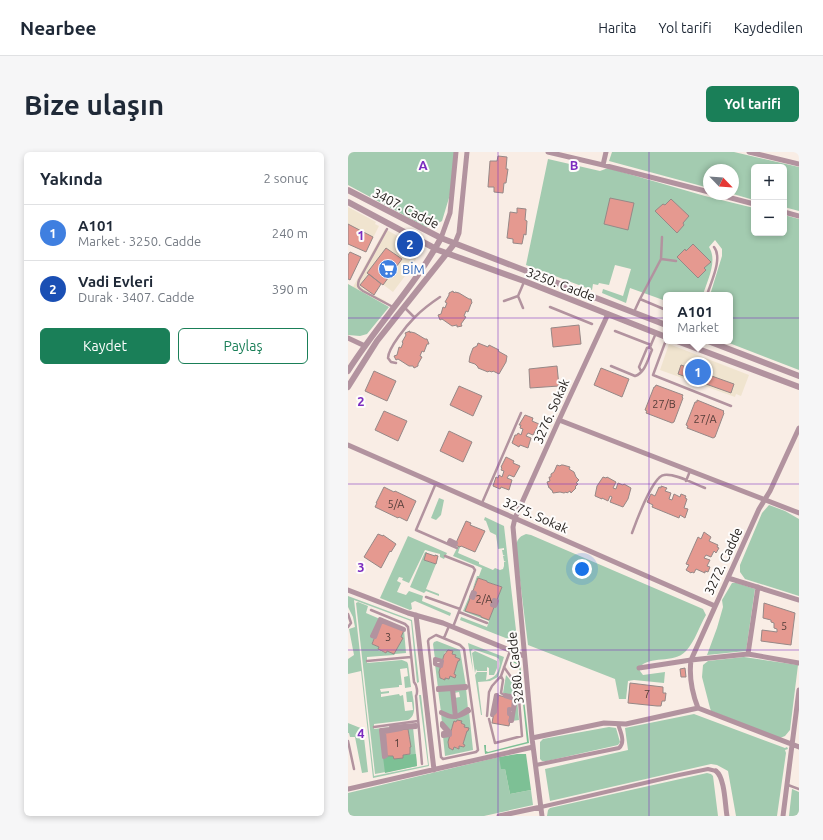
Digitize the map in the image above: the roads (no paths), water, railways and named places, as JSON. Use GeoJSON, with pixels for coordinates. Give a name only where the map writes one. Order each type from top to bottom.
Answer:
{"type":"FeatureCollection","features":[{"type":"Feature","properties":{"kind":"street"},"geometry":{"type":"LineString","coordinates":[[348,371],[364,346],[420,274],[441,238],[450,213],[456,152]]}},
{"type":"Feature","properties":{"kind":"street"},"geometry":{"type":"LineString","coordinates":[[348,387],[371,349],[455,243],[459,233],[467,152]]}},
{"type":"Feature","properties":{"kind":"street"},"geometry":{"type":"LineString","coordinates":[[548,152],[603,164],[703,190]]}},
{"type":"Feature","properties":{"kind":"street"},"geometry":{"type":"LineString","coordinates":[[603,164],[606,152]]}},
{"type":"Feature","properties":{"kind":"street"},"geometry":{"type":"LineString","coordinates":[[749,152],[799,164]]}},
{"type":"Feature","properties":{"kind":"street","name":"3407. Cadde"},"geometry":{"type":"LineString","coordinates":[[348,190],[441,238],[455,243]]}},
{"type":"Feature","properties":{"kind":"street"},"geometry":{"type":"LineString","coordinates":[[739,200],[751,203]]}},
{"type":"Feature","properties":{"kind":"street","name":"3407. Cadde"},"geometry":{"type":"LineString","coordinates":[[348,202],[447,254]]}},
{"type":"Feature","properties":{"kind":"street"},"geometry":{"type":"LineString","coordinates":[[787,213],[799,216]]}},
{"type":"Feature","properties":{"kind":"street","name":"3250. Cadde"},"geometry":{"type":"LineString","coordinates":[[455,243],[663,324]]}},
{"type":"Feature","properties":{"kind":"street","name":"3250. Cadde"},"geometry":{"type":"LineString","coordinates":[[447,254],[524,281],[663,336]]}},
{"type":"Feature","properties":{"kind":"street"},"geometry":{"type":"LineString","coordinates":[[608,314],[612,304]]}},
{"type":"Feature","properties":{"kind":"street","name":"3276. Sokak"},"geometry":{"type":"LineString","coordinates":[[515,518],[558,420],[608,314]]}},
{"type":"Feature","properties":{"kind":"street"},"geometry":{"type":"LineString","coordinates":[[348,338],[371,349]]}},
{"type":"Feature","properties":{"kind":"street"},"geometry":{"type":"LineString","coordinates":[[685,344],[799,387]]}},
{"type":"Feature","properties":{"kind":"street"},"geometry":{"type":"LineString","coordinates":[[716,344],[799,376]]}},
{"type":"Feature","properties":{"kind":"street"},"geometry":{"type":"LineString","coordinates":[[558,420],[799,513]]}},
{"type":"Feature","properties":{"kind":"street","name":"3272. Cadde"},"geometry":{"type":"LineString","coordinates":[[698,708],[691,678],[691,660],[714,606],[799,428]]}},
{"type":"Feature","properties":{"kind":"street","name":"3275. Sokak"},"geometry":{"type":"LineString","coordinates":[[348,445],[714,606]]}},
{"type":"Feature","properties":{"kind":"street","name":"3280. Cadde"},"geometry":{"type":"LineString","coordinates":[[515,518],[512,530],[532,738],[542,816]]}},
{"type":"Feature","properties":{"kind":"street"},"geometry":{"type":"LineString","coordinates":[[728,578],[799,600]]}},
{"type":"Feature","properties":{"kind":"street"},"geometry":{"type":"LineString","coordinates":[[748,654],[758,587]]}},
{"type":"Feature","properties":{"kind":"street"},"geometry":{"type":"LineString","coordinates":[[348,590],[451,626],[524,656]]}},
{"type":"Feature","properties":{"kind":"street"},"geometry":{"type":"LineString","coordinates":[[416,615],[434,770]]}},
{"type":"Feature","properties":{"kind":"street"},"geometry":{"type":"LineString","coordinates":[[380,619],[404,630],[381,622],[375,633],[375,637],[372,636],[380,619]]}},
{"type":"Feature","properties":{"kind":"street"},"geometry":{"type":"LineString","coordinates":[[639,668],[691,660],[748,654],[799,663]]}},
{"type":"Feature","properties":{"kind":"street"},"geometry":{"type":"LineString","coordinates":[[466,686],[466,688],[453,689],[456,717],[468,710],[469,711],[456,718],[448,717],[441,713],[455,717],[452,689],[438,690],[438,688],[466,686]]}},
{"type":"Feature","properties":{"kind":"street"},"geometry":{"type":"LineString","coordinates":[[783,816],[799,690]]}},
{"type":"Feature","properties":{"kind":"street"},"geometry":{"type":"LineString","coordinates":[[504,695],[516,697],[511,721],[512,714],[508,714],[509,710],[513,710],[514,699],[504,695]]}},
{"type":"Feature","properties":{"kind":"street"},"geometry":{"type":"LineString","coordinates":[[532,738],[604,723],[626,724],[698,708],[799,747]]}},
{"type":"Feature","properties":{"kind":"street"},"geometry":{"type":"LineString","coordinates":[[536,765],[619,748],[622,746],[623,742],[618,724]]}},
{"type":"Feature","properties":{"kind":"street"},"geometry":{"type":"LineString","coordinates":[[416,725],[416,727],[401,728],[384,732],[386,756],[384,756],[381,730],[391,729],[391,727],[416,725]]}},
{"type":"Feature","properties":{"kind":"street"},"geometry":{"type":"LineString","coordinates":[[348,789],[534,747]]}},
{"type":"Feature","properties":{"kind":"street"},"geometry":{"type":"LineString","coordinates":[[499,816],[708,769],[719,773],[722,779],[727,816]]}},
{"type":"Feature","properties":{"kind":"lane"},"geometry":{"type":"LineString","coordinates":[[387,229],[358,280],[357,285],[363,291],[393,307]]}},
{"type":"Feature","properties":{"kind":"lane"},"geometry":{"type":"LineString","coordinates":[[634,313],[661,259],[662,237]]}},
{"type":"Feature","properties":{"kind":"lane"},"geometry":{"type":"LineString","coordinates":[[708,292],[718,258],[717,250],[714,247]]}},
{"type":"Feature","properties":{"kind":"lane"},"geometry":{"type":"LineString","coordinates":[[661,259],[676,261]]}},
{"type":"Feature","properties":{"kind":"lane"},"geometry":{"type":"LineString","coordinates":[[523,308],[518,296],[524,281]]}},
{"type":"Feature","properties":{"kind":"lane"},"geometry":{"type":"LineString","coordinates":[[504,301],[518,296]]}},
{"type":"Feature","properties":{"kind":"lane"},"geometry":{"type":"LineString","coordinates":[[396,363],[391,362],[388,358],[388,353],[393,345],[414,318],[440,297]]}},
{"type":"Feature","properties":{"kind":"lane"},"geometry":{"type":"LineString","coordinates":[[640,299],[663,309]]}},
{"type":"Feature","properties":{"kind":"lane"},"geometry":{"type":"LineString","coordinates":[[403,307],[414,318]]}},
{"type":"Feature","properties":{"kind":"lane"},"geometry":{"type":"LineString","coordinates":[[550,307],[592,324]]}},
{"type":"Feature","properties":{"kind":"lane"},"geometry":{"type":"LineString","coordinates":[[615,331],[650,346]]}},
{"type":"Feature","properties":{"kind":"lane"},"geometry":{"type":"LineString","coordinates":[[641,371],[639,367],[647,348],[650,346],[656,333]]}},
{"type":"Feature","properties":{"kind":"lane"},"geometry":{"type":"LineString","coordinates":[[665,344],[653,375],[731,406]]}},
{"type":"Feature","properties":{"kind":"lane"},"geometry":{"type":"LineString","coordinates":[[611,366],[635,376],[638,375],[644,369],[652,350],[650,346]]}},
{"type":"Feature","properties":{"kind":"lane"},"geometry":{"type":"LineString","coordinates":[[482,504],[521,413]]}},
{"type":"Feature","properties":{"kind":"lane"},"geometry":{"type":"LineString","coordinates":[[686,481],[690,471]]}},
{"type":"Feature","properties":{"kind":"lane"},"geometry":{"type":"LineString","coordinates":[[632,533],[654,483],[660,476],[664,474],[674,476],[705,488]]}},
{"type":"Feature","properties":{"kind":"lane"},"geometry":{"type":"LineString","coordinates":[[436,484],[416,530],[456,548]]}},
{"type":"Feature","properties":{"kind":"lane"},"geometry":{"type":"LineString","coordinates":[[444,638],[460,610],[475,571],[475,569],[445,556]]}},
{"type":"Feature","properties":{"kind":"lane"},"geometry":{"type":"LineString","coordinates":[[426,597],[487,622]]}},
{"type":"Feature","properties":{"kind":"lane"},"geometry":{"type":"LineString","coordinates":[[371,610],[406,624],[408,628],[414,682],[416,684],[422,764]]}},
{"type":"Feature","properties":{"kind":"lane"},"geometry":{"type":"LineString","coordinates":[[348,614],[351,623],[348,627]]}},
{"type":"Feature","properties":{"kind":"lane"},"geometry":{"type":"LineString","coordinates":[[436,635],[444,638],[460,644],[464,649],[478,750],[476,752],[443,759],[441,758],[428,642],[429,639],[436,635]]}},
{"type":"Feature","properties":{"kind":"lane"},"geometry":{"type":"LineString","coordinates":[[504,667],[518,687],[522,736],[495,743],[488,718],[489,692],[501,676],[504,667],[510,650]]}},
{"type":"Feature","properties":{"kind":"lane"},"geometry":{"type":"LineString","coordinates":[[367,661],[411,657]]}},
{"type":"Feature","properties":{"kind":"lane"},"geometry":{"type":"LineString","coordinates":[[501,676],[503,680],[501,693],[504,695]]}},
{"type":"Feature","properties":{"kind":"lane"},"geometry":{"type":"LineString","coordinates":[[416,689],[424,688]]}},
{"type":"Feature","properties":{"kind":"lane"},"geometry":{"type":"LineString","coordinates":[[374,727],[418,721]]}},
{"type":"Feature","properties":{"kind":"lane"},"geometry":{"type":"LineString","coordinates":[[348,741],[354,769]]}},
{"type":"Feature","properties":{"kind":"lane"},"geometry":{"type":"LineString","coordinates":[[788,785],[799,789]]}},
{"type":"Feature","properties":{"kind":"place","name":"Vadi Evleri"},"geometry":{"type":"Point","coordinates":[410,244]}},
{"type":"Feature","properties":{"kind":"place","name":"BİM"},"geometry":{"type":"Point","coordinates":[388,269]}},
{"type":"Feature","properties":{"kind":"place","name":"A101"},"geometry":{"type":"Point","coordinates":[698,372]}}]}
